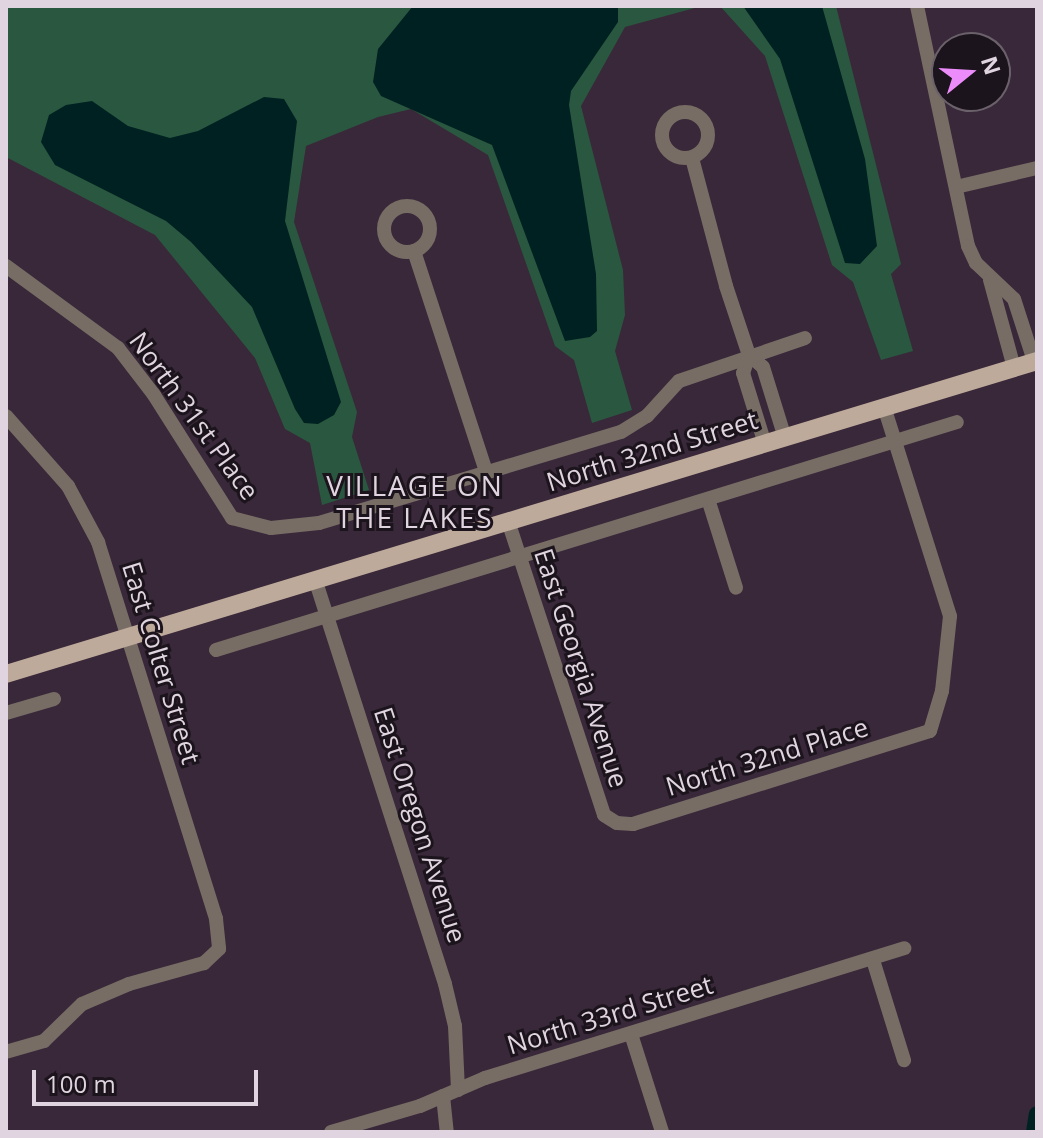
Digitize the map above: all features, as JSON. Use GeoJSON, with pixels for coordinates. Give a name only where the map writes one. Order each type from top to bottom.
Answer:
{"type":"FeatureCollection","features":[{"type":"Feature","properties":{"kind":"main road","name":"North 32nd Street"},"geometry":{"type":"LineString","coordinates":[[6,674],[1036,361]]}},
{"type":"Feature","properties":{"kind":"street"},"geometry":{"type":"LineString","coordinates":[[917,6],[968,246],[990,280],[1014,368]]}},
{"type":"Feature","properties":{"kind":"street"},"geometry":{"type":"LineString","coordinates":[[692,158],[749,355],[763,367],[785,438]]}},
{"type":"Feature","properties":{"kind":"street"},"geometry":{"type":"LineString","coordinates":[[956,187],[1037,168]]}},
{"type":"Feature","properties":{"kind":"street"},"geometry":{"type":"LineString","coordinates":[[414,251],[486,471]]}},
{"type":"Feature","properties":{"kind":"street","name":"North 31st Place"},"geometry":{"type":"LineString","coordinates":[[6,266],[118,348],[154,395],[232,518],[271,528],[319,523],[621,432],[647,416],[679,381],[805,338]]}},
{"type":"Feature","properties":{"kind":"street"},"geometry":{"type":"LineString","coordinates":[[990,280],[1014,299],[1036,361]]}},
{"type":"Feature","properties":{"kind":"street"},"geometry":{"type":"LineString","coordinates":[[749,355],[743,373],[765,444]]}},
{"type":"Feature","properties":{"kind":"street"},"geometry":{"type":"LineString","coordinates":[[749,391],[769,385]]}},
{"type":"Feature","properties":{"kind":"street"},"geometry":{"type":"LineString","coordinates":[[884,407],[895,441]]}},
{"type":"Feature","properties":{"kind":"street","name":"East Colter Street"},"geometry":{"type":"LineString","coordinates":[[6,416],[75,500],[98,542],[216,919],[219,949],[204,963],[129,984],[82,1004],[44,1041],[6,1052]]}},
{"type":"Feature","properties":{"kind":"street"},"geometry":{"type":"LineString","coordinates":[[216,650],[957,422]]}},
{"type":"Feature","properties":{"kind":"street","name":"North 32nd Place"},"geometry":{"type":"LineString","coordinates":[[617,823],[633,824],[930,731],[942,691],[950,616],[895,441]]}},
{"type":"Feature","properties":{"kind":"street"},"geometry":{"type":"LineString","coordinates":[[708,499],[736,588]]}},
{"type":"Feature","properties":{"kind":"street","name":"East Georgia Avenue"},"geometry":{"type":"LineString","coordinates":[[508,521],[604,815],[617,823]]}},
{"type":"Feature","properties":{"kind":"street","name":"East Oregon Avenue"},"geometry":{"type":"LineString","coordinates":[[315,579],[445,984],[455,1026],[458,1090]]}},
{"type":"Feature","properties":{"kind":"street"},"geometry":{"type":"LineString","coordinates":[[6,713],[54,699]]}},
{"type":"Feature","properties":{"kind":"street","name":"North 33rd Street"},"geometry":{"type":"LineString","coordinates":[[331,1132],[904,948]]}},
{"type":"Feature","properties":{"kind":"street"},"geometry":{"type":"LineString","coordinates":[[873,960],[904,1060]]}},
{"type":"Feature","properties":{"kind":"street"},"geometry":{"type":"LineString","coordinates":[[631,1034],[662,1132]]}},
{"type":"Feature","properties":{"kind":"street"},"geometry":{"type":"LineString","coordinates":[[443,1096],[447,1132]]}},
{"type":"Feature","properties":{"kind":"green space"},"geometry":{"type":"Polygon","coordinates":[[[6,6],[702,6],[625,27],[581,106],[623,270],[625,315],[615,351],[632,410],[592,423],[574,360],[555,346],[488,155],[411,109],[378,117],[306,146],[294,222],[357,412],[352,437],[369,490],[322,505],[310,443],[285,429],[255,358],[155,235],[6,157],[6,6]]]}},
{"type":"Feature","properties":{"kind":"green space"},"geometry":{"type":"Polygon","coordinates":[[[720,6],[836,6],[901,264],[891,274],[913,351],[881,360],[853,282],[832,265],[765,56],[720,6]]]}},
{"type":"Feature","properties":{"kind":"shaded area"},"geometry":{"type":"Polygon","coordinates":[[[413,6],[618,6],[618,22],[571,91],[569,105],[596,274],[597,331],[590,337],[565,341],[492,145],[381,96],[373,82],[378,49],[413,6]]]}},
{"type":"Feature","properties":{"kind":"shaded area"},"geometry":{"type":"Polygon","coordinates":[[[743,6],[822,6],[865,159],[877,246],[860,264],[845,263],[780,59],[743,6]]]}},
{"type":"Feature","properties":{"kind":"shaded area"},"geometry":{"type":"Polygon","coordinates":[[[264,97],[284,99],[297,121],[285,221],[341,402],[334,415],[318,424],[304,423],[295,409],[252,307],[191,242],[166,221],[55,165],[41,142],[49,115],[66,105],[92,101],[128,126],[170,138],[198,131],[264,97]]]}},
{"type":"Feature","properties":{"kind":"waterway"},"geometry":{"type":"LineString","coordinates":[[1034,1132],[1037,1114]]}},
{"type":"Feature","properties":{"kind":"district","name":"VILLAGE ON THE LAKES"},"geometry":{"type":"Point","coordinates":[415,501]}}]}
